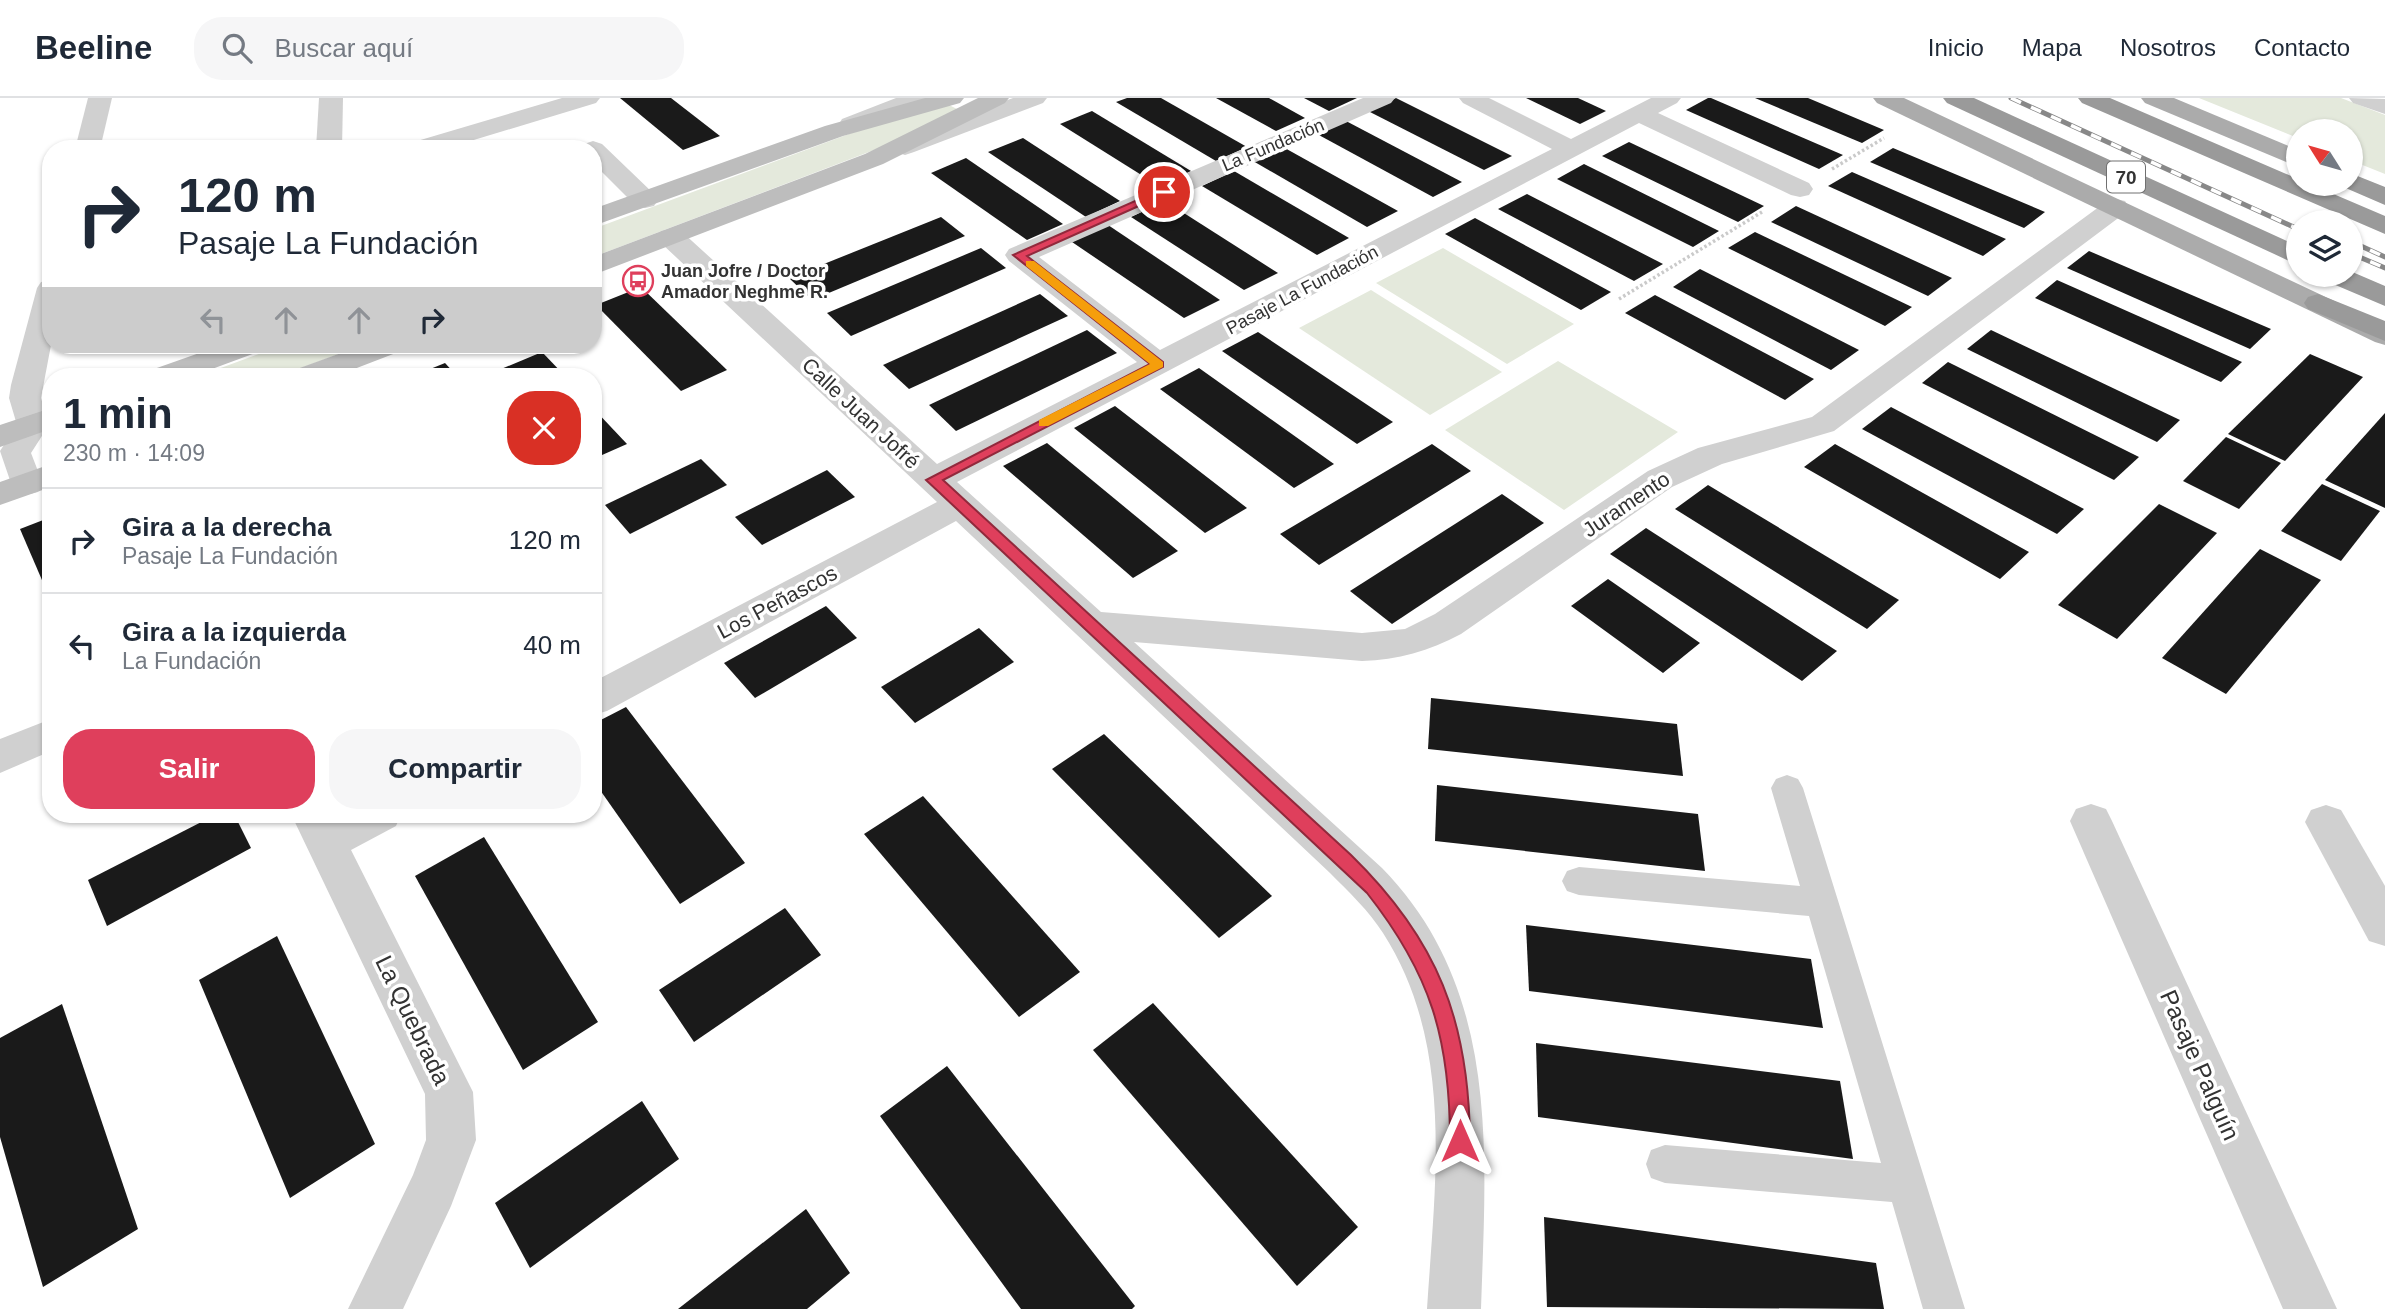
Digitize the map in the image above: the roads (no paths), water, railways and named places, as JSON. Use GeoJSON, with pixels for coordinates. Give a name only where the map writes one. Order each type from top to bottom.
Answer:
{"type":"FeatureCollection","features":[{"type":"Feature","properties":{"kind":"highway","name":"70"},"geometry":{"type":"LineString","coordinates":[[1955,98],[2286,251]]}},
{"type":"Feature","properties":{"kind":"highway"},"geometry":{"type":"LineString","coordinates":[[2090,98],[2385,226]]}},
{"type":"Feature","properties":{"kind":"highway"},"geometry":{"type":"LineString","coordinates":[[2363,187],[2385,196]]}},
{"type":"Feature","properties":{"kind":"highway"},"geometry":{"type":"LineString","coordinates":[[2363,287],[2385,297]]}},
{"type":"Feature","properties":{"kind":"main road"},"geometry":{"type":"LineString","coordinates":[[602,215],[834,131],[952,98]]}},
{"type":"Feature","properties":{"kind":"main road"},"geometry":{"type":"LineString","coordinates":[[602,264],[874,159],[997,98]]}},
{"type":"Feature","properties":{"kind":"main road"},"geometry":{"type":"LineString","coordinates":[[1885,98],[2385,334]]}},
{"type":"Feature","properties":{"kind":"main road"},"geometry":{"type":"LineString","coordinates":[[2153,98],[2286,154]]}},
{"type":"Feature","properties":{"kind":"main road"},"geometry":{"type":"LineString","coordinates":[[187,368],[225,354]]}},
{"type":"Feature","properties":{"kind":"main road"},"geometry":{"type":"LineString","coordinates":[[329,368],[366,354]]}},
{"type":"Feature","properties":{"kind":"main road"},"geometry":{"type":"LineString","coordinates":[[0,437],[42,425]]}},
{"type":"Feature","properties":{"kind":"street"},"geometry":{"type":"LineString","coordinates":[[89,140],[100,98]]}},
{"type":"Feature","properties":{"kind":"street"},"geometry":{"type":"LineString","coordinates":[[329,140],[331,98]]}},
{"type":"Feature","properties":{"kind":"street"},"geometry":{"type":"LineString","coordinates":[[572,127],[588,98]]}},
{"type":"Feature","properties":{"kind":"street"},"geometry":{"type":"LineString","coordinates":[[834,131],[917,98]]}},
{"type":"Feature","properties":{"kind":"street"},"geometry":{"type":"LineString","coordinates":[[874,159],[1035,98]]}},
{"type":"Feature","properties":{"kind":"street","name":"La Fundación"},"geometry":{"type":"LineString","coordinates":[[1159,365],[1019,255],[1383,98]]}},
{"type":"Feature","properties":{"kind":"street"},"geometry":{"type":"LineString","coordinates":[[1471,98],[1571,149]]}},
{"type":"Feature","properties":{"kind":"street","name":"Pasaje La Fundación"},"geometry":{"type":"LineString","coordinates":[[947,492],[1159,365],[1669,98]]}},
{"type":"Feature","properties":{"kind":"street"},"geometry":{"type":"LineString","coordinates":[[2361,98],[2385,107]]}},
{"type":"Feature","properties":{"kind":"street"},"geometry":{"type":"LineString","coordinates":[[1639,114],[1800,189]]}},
{"type":"Feature","properties":{"kind":"street"},"geometry":{"type":"LineString","coordinates":[[480,140],[572,127]]}},
{"type":"Feature","properties":{"kind":"street"},"geometry":{"type":"LineString","coordinates":[[572,127],[585,140]]}},
{"type":"Feature","properties":{"kind":"street"},"geometry":{"type":"LineString","coordinates":[[602,157],[646,200]]}},
{"type":"Feature","properties":{"kind":"street","name":"Juramento"},"geometry":{"type":"LineString","coordinates":[[1089,625],[1362,647],[1389,647],[1417,642],[1448,624],[1660,479],[1686,465],[1823,424],[2116,207]]}},
{"type":"Feature","properties":{"kind":"street","name":"Calle Juan Jofré"},"geometry":{"type":"LineString","coordinates":[[671,237],[1373,888],[1399,919],[1420,954],[1439,996],[1452,1042],[1460,1090],[1454,1309]]}},
{"type":"Feature","properties":{"kind":"street"},"geometry":{"type":"LineString","coordinates":[[42,324],[26,385],[27,412],[42,422]]}},
{"type":"Feature","properties":{"kind":"street"},"geometry":{"type":"LineString","coordinates":[[26,484],[15,453],[42,427]]}},
{"type":"Feature","properties":{"kind":"street","name":"Los Peñascos"},"geometry":{"type":"LineString","coordinates":[[602,695],[947,492]]}},
{"type":"Feature","properties":{"kind":"street"},"geometry":{"type":"LineString","coordinates":[[0,757],[42,738]]}},
{"type":"Feature","properties":{"kind":"street","name":"Pasaje Palguín"},"geometry":{"type":"LineString","coordinates":[[2091,821],[2310,1309]]}},
{"type":"Feature","properties":{"kind":"street"},"geometry":{"type":"LineString","coordinates":[[2326,822],[2385,927]]}},
{"type":"Feature","properties":{"kind":"street"},"geometry":{"type":"LineString","coordinates":[[319,828],[341,823]]}},
{"type":"Feature","properties":{"kind":"street","name":"La Quebrada"},"geometry":{"type":"LineString","coordinates":[[319,828],[449,1092],[451,1140],[433,1188],[375,1309]]}},
{"type":"Feature","properties":{"kind":"lane"},"geometry":{"type":"LineString","coordinates":[[1787,788],[1944,1309]]}},
{"type":"Feature","properties":{"kind":"lane"},"geometry":{"type":"LineString","coordinates":[[1579,881],[1821,902]]}},
{"type":"Feature","properties":{"kind":"lane"},"geometry":{"type":"LineString","coordinates":[[1665,1164],[1906,1184]]}},
{"type":"Feature","properties":{"kind":"railway"},"geometry":{"type":"LineString","coordinates":[[2011,98],[2286,224]]}},
{"type":"Feature","properties":{"kind":"railway"},"geometry":{"type":"LineString","coordinates":[[2363,247],[2385,257]]}},
{"type":"Feature","properties":{"kind":"railway"},"geometry":{"type":"LineString","coordinates":[[2363,259],[2385,268]]}},
{"type":"Feature","properties":{"kind":"place","name":"Juan Jofre / Doctor Amador Neghme R."},"geometry":{"type":"Point","coordinates":[638,281]}}]}
